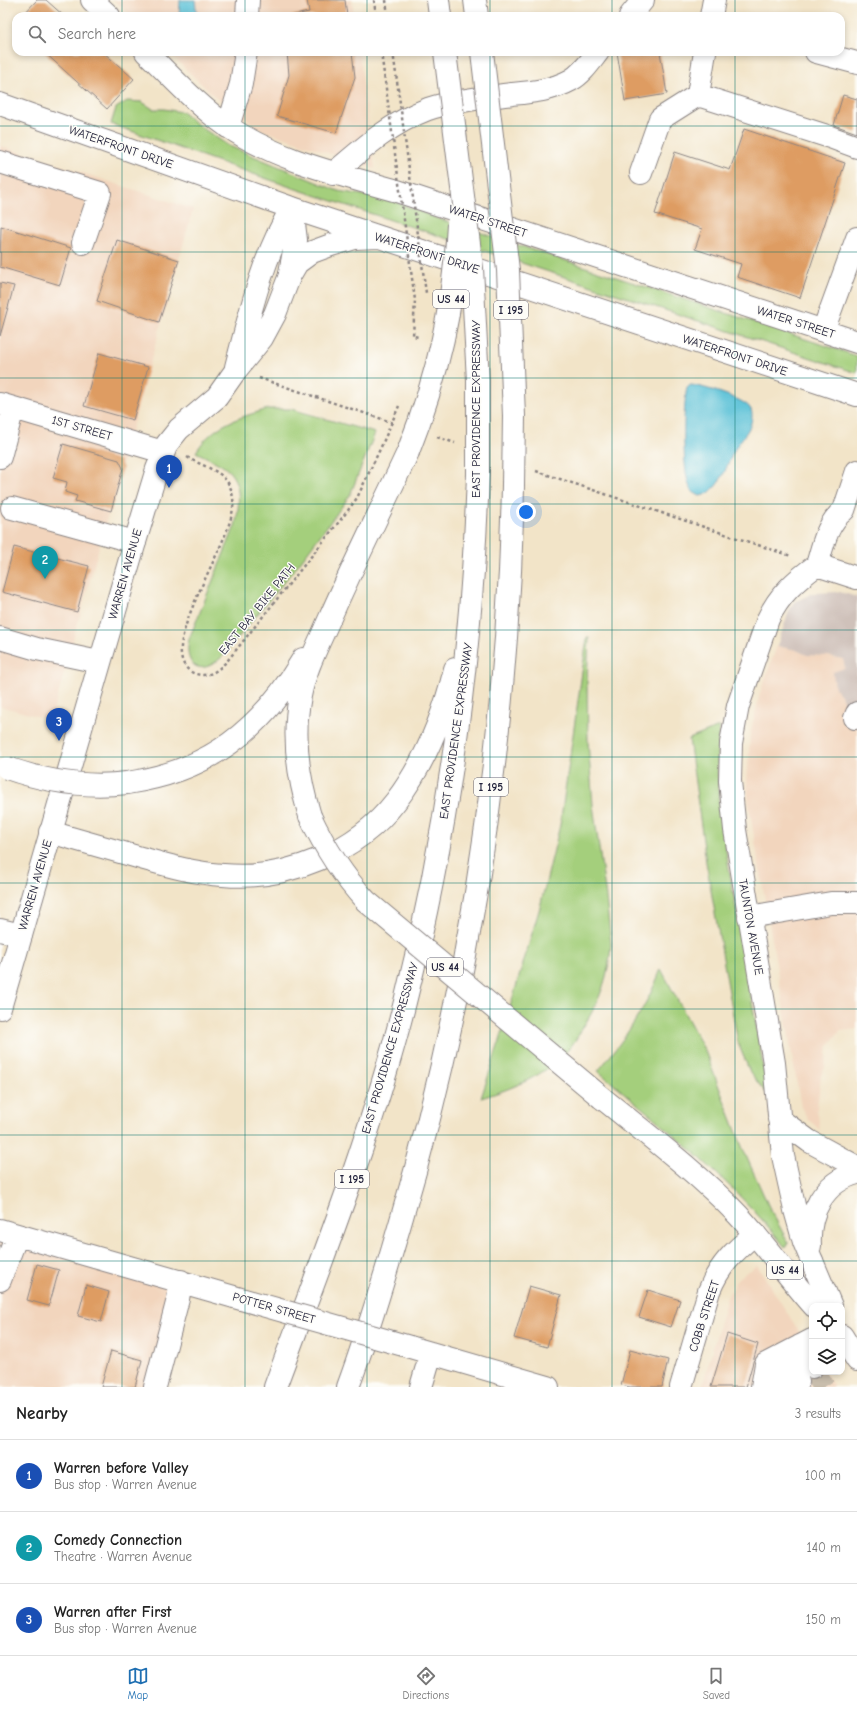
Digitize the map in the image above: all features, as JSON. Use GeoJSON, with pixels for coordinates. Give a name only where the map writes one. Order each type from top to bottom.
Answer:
{"type":"FeatureCollection","features":[{"type":"Feature","properties":{"kind":"main road"},"geometry":{"type":"LineString","coordinates":[[92,0],[105,12]]}},
{"type":"Feature","properties":{"kind":"main road"},"geometry":{"type":"LineString","coordinates":[[247,12],[248,0]]}},
{"type":"Feature","properties":{"kind":"main road"},"geometry":{"type":"LineString","coordinates":[[438,0],[440,12]]}},
{"type":"Feature","properties":{"kind":"main road"},"geometry":{"type":"LineString","coordinates":[[474,0],[476,12]]}},
{"type":"Feature","properties":{"kind":"main road"},"geometry":{"type":"LineString","coordinates":[[633,12],[643,0]]}},
{"type":"Feature","properties":{"kind":"main road"},"geometry":{"type":"LineString","coordinates":[[712,12],[714,0]]}},
{"type":"Feature","properties":{"kind":"main road","name":"WATER STREET"},"geometry":{"type":"LineString","coordinates":[[150,56],[195,100],[228,127],[303,164],[405,194],[857,342]]}},
{"type":"Feature","properties":{"kind":"main road"},"geometry":{"type":"LineString","coordinates":[[228,127],[241,84],[245,56]]}},
{"type":"Feature","properties":{"kind":"main road","name":"EAST PROVIDENCE EXPRESSWAY"},"geometry":{"type":"LineString","coordinates":[[275,1387],[357,1164],[382,1086],[407,995],[435,871],[453,760],[464,677],[473,571],[478,474],[478,388],[476,322],[470,245],[446,56]]}},
{"type":"Feature","properties":{"kind":"main road","name":"I 195"},"geometry":{"type":"LineString","coordinates":[[348,1387],[383,1285],[424,1142],[452,1018],[463,964],[484,839],[500,713],[509,589],[513,485],[514,403],[508,270],[483,56]]}},
{"type":"Feature","properties":{"kind":"main road"},"geometry":{"type":"LineString","coordinates":[[334,174],[376,136],[414,115],[429,109],[460,101],[555,87],[572,80],[595,56]]}},
{"type":"Feature","properties":{"kind":"main road"},"geometry":{"type":"LineString","coordinates":[[641,173],[660,119],[698,95],[704,56]]}},
{"type":"Feature","properties":{"kind":"main road"},"geometry":{"type":"LineString","coordinates":[[832,56],[857,62]]}},
{"type":"Feature","properties":{"kind":"main road"},"geometry":{"type":"LineString","coordinates":[[698,95],[830,137],[857,148]]}},
{"type":"Feature","properties":{"kind":"main road","name":"WATERFRONT DRIVE"},"geometry":{"type":"LineString","coordinates":[[0,104],[292,208],[857,395]]}},
{"type":"Feature","properties":{"kind":"main road","name":"US 44"},"geometry":{"type":"LineString","coordinates":[[457,140],[458,209],[452,295],[441,353],[434,378],[408,452],[345,583],[306,674],[300,696],[297,716],[297,758],[304,796],[310,816],[330,854],[341,871],[366,901],[700,1180],[755,1234],[812,1303]]}},
{"type":"Feature","properties":{"kind":"main road"},"geometry":{"type":"LineString","coordinates":[[0,162],[100,193],[83,243]]}},
{"type":"Feature","properties":{"kind":"main road"},"geometry":{"type":"LineString","coordinates":[[290,274],[296,240],[292,208]]}},
{"type":"Feature","properties":{"kind":"main road"},"geometry":{"type":"LineString","coordinates":[[236,370],[249,317],[263,274],[279,230],[292,208]]}},
{"type":"Feature","properties":{"kind":"main road","name":"WARREN AVENUE"},"geometry":{"type":"LineString","coordinates":[[0,1008],[134,542],[153,479],[163,452],[178,429],[217,397],[236,370],[262,338],[275,314],[290,274],[297,263],[312,252],[344,241],[379,237]]}},
{"type":"Feature","properties":{"kind":"main road"},"geometry":{"type":"LineString","coordinates":[[823,331],[852,270],[857,238]]}},
{"type":"Feature","properties":{"kind":"main road"},"geometry":{"type":"LineString","coordinates":[[0,457],[7,406]]}},
{"type":"Feature","properties":{"kind":"main road","name":"1ST STREET"},"geometry":{"type":"LineString","coordinates":[[7,406],[163,452]]}},
{"type":"Feature","properties":{"kind":"main road"},"geometry":{"type":"LineString","coordinates":[[857,471],[850,513],[838,514],[830,525],[817,565],[857,578]]}},
{"type":"Feature","properties":{"kind":"main road"},"geometry":{"type":"LineString","coordinates":[[12,508],[134,542]]}},
{"type":"Feature","properties":{"kind":"main road","name":"TAUNTON AVENUE"},"geometry":{"type":"LineString","coordinates":[[817,565],[797,579],[772,608],[744,686],[734,725],[731,743],[730,789],[734,830],[774,1063],[779,1119],[791,1193],[802,1235],[830,1303]]}},
{"type":"Feature","properties":{"kind":"main road"},"geometry":{"type":"LineString","coordinates":[[50,832],[169,866],[224,875],[244,875],[286,869],[318,859],[345,846],[364,832],[396,801],[412,777],[424,754],[443,708],[453,674],[473,571]]}},
{"type":"Feature","properties":{"kind":"main road"},"geometry":{"type":"LineString","coordinates":[[3,767],[38,778],[62,783],[95,785],[127,783],[161,776],[196,763],[229,744],[248,730],[269,708],[290,681],[345,583]]}},
{"type":"Feature","properties":{"kind":"main road"},"geometry":{"type":"LineString","coordinates":[[0,638],[37,649],[99,662]]}},
{"type":"Feature","properties":{"kind":"main road"},"geometry":{"type":"LineString","coordinates":[[749,917],[831,903],[857,903]]}},
{"type":"Feature","properties":{"kind":"main road"},"geometry":{"type":"LineString","coordinates":[[0,930],[21,936]]}},
{"type":"Feature","properties":{"kind":"main road"},"geometry":{"type":"LineString","coordinates":[[779,1119],[809,1142],[857,1167]]}},
{"type":"Feature","properties":{"kind":"main road"},"geometry":{"type":"LineString","coordinates":[[812,1261],[810,1227],[819,1201],[826,1191],[834,1184],[848,1175],[857,1173]]}},
{"type":"Feature","properties":{"kind":"main road"},"geometry":{"type":"LineString","coordinates":[[0,1280],[9,1233]]}},
{"type":"Feature","properties":{"kind":"main road","name":"POTTER STREET"},"geometry":{"type":"LineString","coordinates":[[9,1233],[234,1296],[548,1387]]}},
{"type":"Feature","properties":{"kind":"main road","name":"COBB STREET"},"geometry":{"type":"LineString","coordinates":[[681,1387],[709,1291],[715,1278],[727,1259],[755,1234]]}},
{"type":"Feature","properties":{"kind":"main road"},"geometry":{"type":"LineString","coordinates":[[155,1387],[178,1299],[181,1281]]}},
{"type":"Feature","properties":{"kind":"main road"},"geometry":{"type":"LineString","coordinates":[[844,1339],[857,1360]]}},
{"type":"Feature","properties":{"kind":"main road"},"geometry":{"type":"LineString","coordinates":[[790,1351],[797,1378]]}},
{"type":"Feature","properties":{"kind":"main road"},"geometry":{"type":"LineString","coordinates":[[790,1351],[797,1378]]}},
{"type":"Feature","properties":{"kind":"main road"},"geometry":{"type":"LineString","coordinates":[[762,1387],[790,1351]]}},
{"type":"Feature","properties":{"kind":"main road"},"geometry":{"type":"LineString","coordinates":[[421,1387],[431,1353]]}},
{"type":"Feature","properties":{"kind":"path"},"geometry":{"type":"LineString","coordinates":[[374,0],[376,12]]}},
{"type":"Feature","properties":{"kind":"path"},"geometry":{"type":"LineString","coordinates":[[386,0],[388,12]]}},
{"type":"Feature","properties":{"kind":"path"},"geometry":{"type":"LineString","coordinates":[[382,56],[415,300],[413,336],[424,338]]}},
{"type":"Feature","properties":{"kind":"path"},"geometry":{"type":"LineString","coordinates":[[394,56],[426,293]]}},
{"type":"Feature","properties":{"kind":"path","name":"EAST BAY BIKE PATH"},"geometry":{"type":"LineString","coordinates":[[189,458],[220,474],[230,486],[234,500],[232,515],[225,535],[188,622],[181,644],[181,653],[184,666],[192,672],[207,675],[218,670],[228,660],[357,498],[400,402]]}},
{"type":"Feature","properties":{"kind":"shaded area"},"geometry":{"type":"Polygon","coordinates":[[[114,0],[180,0],[179,12],[127,12],[114,0]]]}},
{"type":"Feature","properties":{"kind":"shaded area"},"geometry":{"type":"Polygon","coordinates":[[[195,0],[352,0],[354,12],[196,12],[195,0]]]}},
{"type":"Feature","properties":{"kind":"shaded area"},"geometry":{"type":"Polygon","coordinates":[[[172,56],[360,56],[375,169],[262,130],[215,97],[172,56]]]}},
{"type":"Feature","properties":{"kind":"shaded area"},"geometry":{"type":"Polygon","coordinates":[[[0,146],[193,209],[51,720],[0,706],[0,146]]]}},
{"type":"Feature","properties":{"kind":"shaded area"},"geometry":{"type":"Polygon","coordinates":[[[840,592],[857,597],[857,729],[853,727],[841,695],[835,688],[833,672],[845,668],[843,659],[827,656],[807,655],[796,650],[777,646],[789,611],[794,602],[814,593],[840,592]]]}},
{"type":"Feature","properties":{"kind":"shaded area"},"geometry":{"type":"Polygon","coordinates":[[[777,646],[796,650],[807,655],[827,656],[843,659],[845,668],[841,695],[853,727],[857,729],[857,1029],[840,1031],[828,1046],[825,1067],[821,1076],[817,1108],[820,1130],[808,1119],[801,1107],[749,807],[747,783],[750,735],[760,693],[777,646]]]}},
{"type":"Feature","properties":{"kind":"shaded area"},"geometry":{"type":"Polygon","coordinates":[[[0,1230],[178,1282],[156,1387],[0,1387],[0,1230]]]}},
{"type":"Feature","properties":{"kind":"shaded area"},"geometry":{"type":"Polygon","coordinates":[[[757,1265],[809,1347],[809,1375],[827,1375],[834,1387],[702,1387],[727,1297],[738,1278],[757,1265]]]}},
{"type":"Feature","properties":{"kind":"green space"},"geometry":{"type":"Polygon","coordinates":[[[127,101],[142,102],[153,109],[182,112],[229,146],[338,191],[388,199],[436,218],[857,356],[857,373],[296,189],[111,124],[116,108],[127,101]]]}},
{"type":"Feature","properties":{"kind":"green space"},"geometry":{"type":"Polygon","coordinates":[[[268,409],[291,409],[375,433],[350,495],[298,565],[223,656],[208,666],[196,666],[192,663],[189,657],[189,639],[235,526],[239,500],[236,484],[228,470],[196,452],[203,442],[218,428],[237,419],[268,409]]]}},
{"type":"Feature","properties":{"kind":"green space"},"geometry":{"type":"Polygon","coordinates":[[[587,638],[589,638],[587,682],[588,742],[593,805],[611,944],[606,976],[600,996],[591,1015],[572,1046],[558,1060],[538,1075],[527,1081],[481,1098],[540,907],[560,825],[587,638]]]}},
{"type":"Feature","properties":{"kind":"green space"},"geometry":{"type":"Polygon","coordinates":[[[719,727],[717,753],[719,810],[767,1089],[765,1092],[750,1072],[738,1043],[706,862],[689,739],[719,727]]]}},
{"type":"Feature","properties":{"kind":"green space"},"geometry":{"type":"Polygon","coordinates":[[[661,969],[705,1051],[743,1149],[769,1207],[789,1244],[785,1247],[743,1199],[720,1176],[672,1133],[598,1071],[634,1023],[649,997],[661,969]]]}},
{"type":"Feature","properties":{"kind":"water"},"geometry":{"type":"Polygon","coordinates":[[[180,0],[195,0],[196,12],[179,12],[180,0]]]}},
{"type":"Feature","properties":{"kind":"water"},"geometry":{"type":"Polygon","coordinates":[[[691,385],[713,390],[732,397],[746,404],[752,413],[750,427],[735,449],[719,482],[710,492],[700,496],[692,491],[688,484],[686,472],[684,424],[687,387],[691,385]]]}},
{"type":"Feature","properties":{"kind":"building"},"geometry":{"type":"Polygon","coordinates":[[[37,0],[46,0],[60,12],[26,12],[37,0]]]}},
{"type":"Feature","properties":{"kind":"building"},"geometry":{"type":"Polygon","coordinates":[[[307,0],[345,0],[346,12],[309,12],[307,0]]]}},
{"type":"Feature","properties":{"kind":"building"},"geometry":{"type":"Polygon","coordinates":[[[48,56],[108,56],[134,79],[107,109],[48,56]]]}},
{"type":"Feature","properties":{"kind":"building"},"geometry":{"type":"Polygon","coordinates":[[[287,56],[352,56],[355,77],[336,133],[277,116],[289,75],[287,56]]]}},
{"type":"Feature","properties":{"kind":"building"},"geometry":{"type":"Polygon","coordinates":[[[618,56],[661,56],[667,94],[625,101],[618,56]]]}},
{"type":"Feature","properties":{"kind":"building"},"geometry":{"type":"Polygon","coordinates":[[[843,95],[857,99],[857,133],[834,125],[843,95]]]}},
{"type":"Feature","properties":{"kind":"building"},"geometry":{"type":"Polygon","coordinates":[[[744,129],[845,163],[800,298],[737,277],[741,264],[695,249],[702,229],[655,214],[675,152],[730,170],[744,129]]]}},
{"type":"Feature","properties":{"kind":"building"},"geometry":{"type":"Polygon","coordinates":[[[1,226],[71,248],[60,285],[0,267],[1,226]]]}},
{"type":"Feature","properties":{"kind":"building"},"geometry":{"type":"Polygon","coordinates":[[[117,240],[179,260],[159,322],[97,301],[117,240]]]}},
{"type":"Feature","properties":{"kind":"building"},"geometry":{"type":"Polygon","coordinates":[[[0,283],[14,286],[0,336],[0,283]]]}},
{"type":"Feature","properties":{"kind":"building"},"geometry":{"type":"Polygon","coordinates":[[[99,353],[148,367],[133,420],[84,406],[99,353]]]}},
{"type":"Feature","properties":{"kind":"building"},"geometry":{"type":"Polygon","coordinates":[[[63,444],[119,460],[123,468],[111,511],[75,501],[77,496],[65,492],[67,482],[53,478],[63,444]]]}},
{"type":"Feature","properties":{"kind":"building"},"geometry":{"type":"Polygon","coordinates":[[[14,547],[89,566],[77,612],[2,592],[14,547]]]}},
{"type":"Feature","properties":{"kind":"building"},"geometry":{"type":"Polygon","coordinates":[[[37,1264],[59,1270],[49,1306],[27,1300],[37,1264]]]}},
{"type":"Feature","properties":{"kind":"building"},"geometry":{"type":"Polygon","coordinates":[[[86,1285],[109,1292],[101,1322],[78,1316],[86,1285]]]}},
{"type":"Feature","properties":{"kind":"building"},"geometry":{"type":"Polygon","coordinates":[[[529,1286],[561,1295],[547,1347],[514,1338],[529,1286]]]}},
{"type":"Feature","properties":{"kind":"building"},"geometry":{"type":"Polygon","coordinates":[[[648,1290],[680,1300],[671,1327],[639,1317],[648,1290]]]}},
{"type":"Feature","properties":{"kind":"building"},"geometry":{"type":"Polygon","coordinates":[[[727,1334],[758,1344],[746,1387],[711,1387],[727,1334]]]}},
{"type":"Feature","properties":{"kind":"building"},"geometry":{"type":"Polygon","coordinates":[[[630,1350],[668,1360],[662,1387],[630,1387],[621,1385],[630,1350]]]}},
{"type":"Feature","properties":{"kind":"building"},"geometry":{"type":"Polygon","coordinates":[[[111,1351],[142,1360],[135,1387],[101,1387],[111,1351]]]}},
{"type":"Feature","properties":{"kind":"tunnel"},"geometry":{"type":"LineString","coordinates":[[817,1375],[824,1387]]}},
{"type":"Feature","properties":{"kind":"place","name":"Warren before Valley"},"geometry":{"type":"Point","coordinates":[169,488]}},
{"type":"Feature","properties":{"kind":"place","name":"Comedy Connection"},"geometry":{"type":"Point","coordinates":[45,579]}},
{"type":"Feature","properties":{"kind":"place","name":"Warren after First"},"geometry":{"type":"Point","coordinates":[59,741]}}]}
